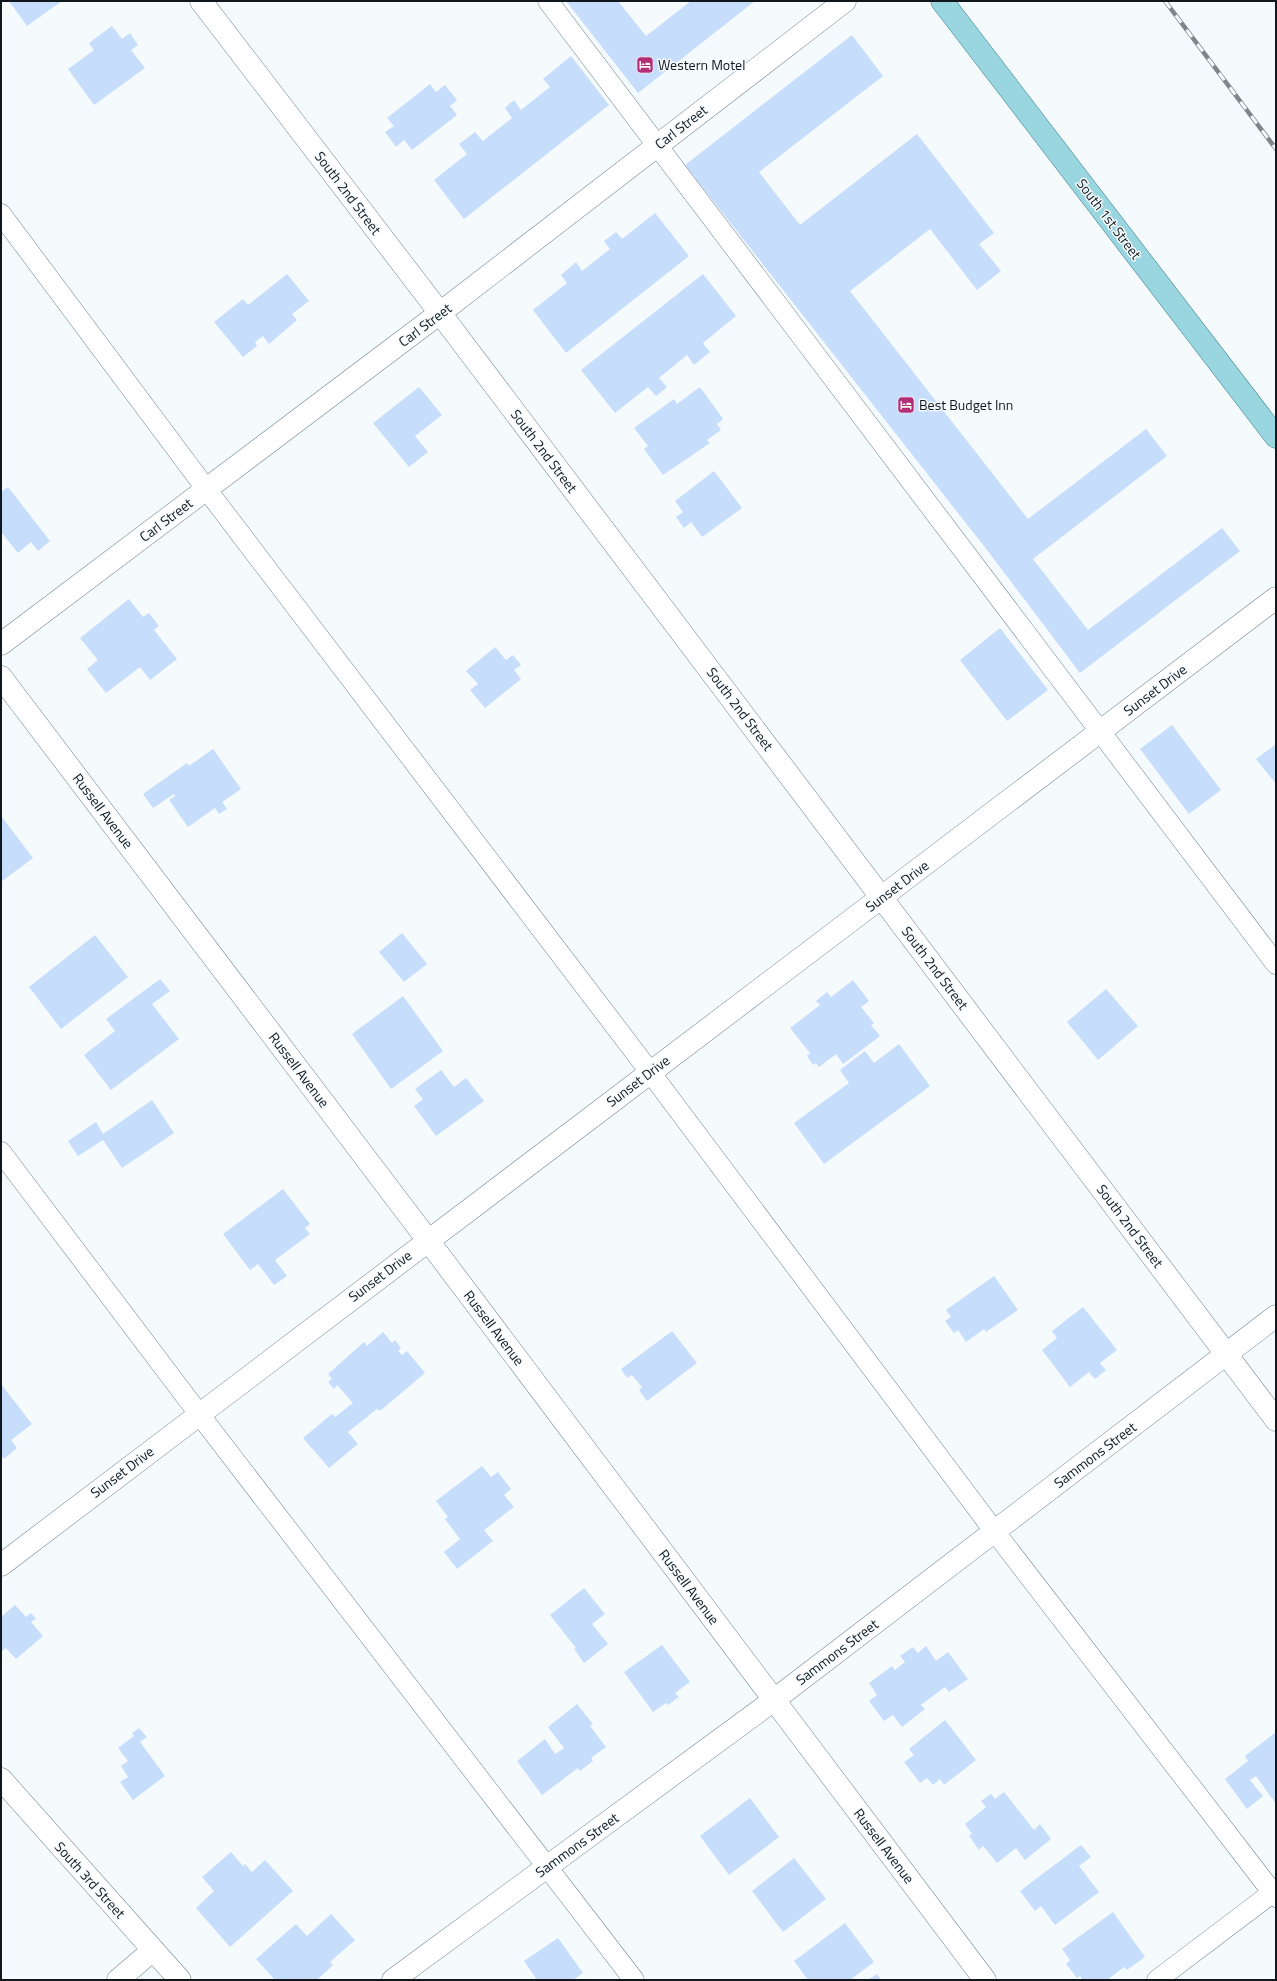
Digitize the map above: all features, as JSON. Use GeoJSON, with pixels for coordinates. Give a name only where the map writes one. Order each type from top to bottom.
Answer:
{"type":"FeatureCollection","features":[{"type":"Feature","properties":{"kind":"main road","name":"South 1st Street"},"geometry":{"type":"LineString","coordinates":[[942,1],[1276,437]]}},
{"type":"Feature","properties":{"kind":"street","name":"South 2nd Street"},"geometry":{"type":"LineString","coordinates":[[201,1],[440,313],[1276,1420]]}},
{"type":"Feature","properties":{"kind":"street","name":"Carl Street"},"geometry":{"type":"LineString","coordinates":[[1,644],[440,313],[845,1]]}},
{"type":"Feature","properties":{"kind":"street","name":"Sunset Drive"},"geometry":{"type":"LineString","coordinates":[[1,1564],[1276,598]]}},
{"type":"Feature","properties":{"kind":"street","name":"Russell Avenue"},"geometry":{"type":"LineString","coordinates":[[1,677],[428,1239],[985,1980]]}},
{"type":"Feature","properties":{"kind":"street","name":"Sammons Street"},"geometry":{"type":"LineString","coordinates":[[393,1980],[774,1700],[1227,1355],[1276,1316]]}},
{"type":"Feature","properties":{"kind":"street","name":"South 3rd Street"},"geometry":{"type":"LineString","coordinates":[[1,1779],[180,1980]]}},
{"type":"Feature","properties":{"kind":"street"},"geometry":{"type":"LineString","coordinates":[[118,1980],[153,1950]]}},
{"type":"Feature","properties":{"kind":"lane"},"geometry":{"type":"LineString","coordinates":[[548,1],[1276,964]]}},
{"type":"Feature","properties":{"kind":"lane"},"geometry":{"type":"LineString","coordinates":[[1,214],[207,490],[650,1072],[995,1532],[1275,1893],[1157,1980]]}},
{"type":"Feature","properties":{"kind":"lane"},"geometry":{"type":"LineString","coordinates":[[1,1152],[199,1414],[634,1980]]}},
{"type":"Feature","properties":{"kind":"building"},"geometry":{"type":"Polygon","coordinates":[[[9,1],[62,1],[27,26],[9,1]]]}},
{"type":"Feature","properties":{"kind":"building","name":"Western Motel"},"geometry":{"type":"Polygon","coordinates":[[[566,1],[618,1],[646,36],[691,1],[755,1],[638,93],[566,1]]]}},
{"type":"Feature","properties":{"kind":"building"},"geometry":{"type":"Polygon","coordinates":[[[112,26],[122,39],[130,33],[138,45],[131,50],[145,68],[94,105],[68,69],[94,50],[89,43],[112,26]]]}},
{"type":"Feature","properties":{"kind":"building","name":"Best Budget Inn"},"geometry":{"type":"Polygon","coordinates":[[[852,35],[883,76],[759,172],[800,225],[917,134],[994,233],[979,244],[1001,271],[977,290],[930,229],[850,291],[1028,519],[1146,429],[1167,456],[1033,559],[1088,630],[1222,528],[1240,551],[1080,673],[987,550],[685,165],[852,35]]]}},
{"type":"Feature","properties":{"kind":"building"},"geometry":{"type":"Polygon","coordinates":[[[571,56],[609,105],[464,219],[434,180],[467,154],[459,144],[475,132],[483,141],[512,118],[505,108],[514,100],[521,110],[550,87],[543,79],[571,56]]]}},
{"type":"Feature","properties":{"kind":"building"},"geometry":{"type":"Polygon","coordinates":[[[430,84],[436,92],[445,85],[457,100],[450,106],[457,115],[412,150],[404,140],[396,147],[385,132],[394,126],[387,118],[430,84]]]}},
{"type":"Feature","properties":{"kind":"building"},"geometry":{"type":"Polygon","coordinates":[[[655,213],[689,256],[566,353],[533,310],[567,283],[561,275],[576,262],[582,271],[610,249],[604,241],[616,232],[622,239],[655,213]]]}},
{"type":"Feature","properties":{"kind":"building"},"geometry":{"type":"Polygon","coordinates":[[[287,274],[309,301],[292,314],[297,320],[269,344],[263,336],[255,342],[257,346],[243,357],[214,322],[243,299],[248,305],[287,274]]]}},
{"type":"Feature","properties":{"kind":"building"},"geometry":{"type":"Polygon","coordinates":[[[703,274],[736,316],[703,343],[710,352],[694,365],[687,355],[659,378],[667,387],[656,396],[648,387],[615,413],[581,370],[703,274]]]}},
{"type":"Feature","properties":{"kind":"building"},"geometry":{"type":"Polygon","coordinates":[[[419,387],[442,415],[415,436],[428,452],[409,467],[373,423],[419,387]]]}},
{"type":"Feature","properties":{"kind":"building"},"geometry":{"type":"Polygon","coordinates":[[[700,387],[723,419],[717,424],[721,430],[707,440],[710,443],[663,475],[644,449],[648,446],[634,428],[674,399],[677,404],[700,387]]]}},
{"type":"Feature","properties":{"kind":"building"},"geometry":{"type":"Polygon","coordinates":[[[714,471],[742,508],[702,537],[691,522],[684,528],[676,517],[683,512],[675,501],[714,471]]]}},
{"type":"Feature","properties":{"kind":"building"},"geometry":{"type":"Polygon","coordinates":[[[8,487],[50,541],[38,551],[31,542],[18,553],[1,532],[1,492],[8,487]]]}},
{"type":"Feature","properties":{"kind":"building"},"geometry":{"type":"Polygon","coordinates":[[[129,599],[143,617],[149,613],[159,626],[154,630],[177,659],[150,680],[140,667],[106,693],[87,669],[98,660],[80,638],[129,599]]]}},
{"type":"Feature","properties":{"kind":"building"},"geometry":{"type":"Polygon","coordinates":[[[1000,628],[1048,690],[1007,721],[960,660],[1000,628]]]}},
{"type":"Feature","properties":{"kind":"building"},"geometry":{"type":"Polygon","coordinates":[[[495,647],[506,660],[513,655],[521,665],[514,670],[521,679],[485,708],[470,690],[478,684],[466,671],[495,647]]]}},
{"type":"Feature","properties":{"kind":"building"},"geometry":{"type":"Polygon","coordinates":[[[1172,725],[1221,790],[1189,814],[1140,749],[1172,725]]]}},
{"type":"Feature","properties":{"kind":"building"},"geometry":{"type":"Polygon","coordinates":[[[1276,744],[1276,784],[1256,759],[1276,744]]]}},
{"type":"Feature","properties":{"kind":"building"},"geometry":{"type":"Polygon","coordinates":[[[213,749],[241,789],[222,802],[227,809],[219,814],[215,808],[188,827],[169,800],[175,796],[174,794],[153,808],[143,794],[187,763],[189,766],[213,749]]]}},
{"type":"Feature","properties":{"kind":"building"},"geometry":{"type":"Polygon","coordinates":[[[1,816],[33,858],[1,882],[1,816]]]}},
{"type":"Feature","properties":{"kind":"building"},"geometry":{"type":"Polygon","coordinates":[[[402,933],[427,964],[404,982],[379,952],[402,933]]]}},
{"type":"Feature","properties":{"kind":"building"},"geometry":{"type":"Polygon","coordinates":[[[95,935],[128,977],[61,1029],[29,987],[95,935]]]}},
{"type":"Feature","properties":{"kind":"building"},"geometry":{"type":"Polygon","coordinates":[[[160,979],[170,991],[152,1004],[179,1039],[111,1090],[84,1055],[115,1031],[106,1019],[160,979]]]}},
{"type":"Feature","properties":{"kind":"building"},"geometry":{"type":"Polygon","coordinates":[[[853,980],[869,1001],[861,1007],[874,1023],[871,1025],[880,1036],[843,1064],[836,1054],[819,1067],[816,1063],[813,1065],[807,1056],[810,1053],[790,1028],[820,1005],[816,1001],[827,992],[831,997],[853,980]]]}},
{"type":"Feature","properties":{"kind":"building"},"geometry":{"type":"Polygon","coordinates":[[[1106,989],[1138,1026],[1098,1060],[1067,1022],[1106,989]]]}},
{"type":"Feature","properties":{"kind":"building"},"geometry":{"type":"Polygon","coordinates":[[[403,996],[443,1051],[391,1089],[352,1034],[403,996]]]}},
{"type":"Feature","properties":{"kind":"building"},"geometry":{"type":"Polygon","coordinates":[[[899,1044],[930,1086],[824,1164],[794,1123],[849,1083],[840,1070],[865,1051],[874,1063],[899,1044]]]}},
{"type":"Feature","properties":{"kind":"building"},"geometry":{"type":"Polygon","coordinates":[[[441,1070],[454,1087],[466,1078],[484,1101],[436,1136],[414,1106],[423,1099],[415,1089],[441,1070]]]}},
{"type":"Feature","properties":{"kind":"building"},"geometry":{"type":"Polygon","coordinates":[[[152,1100],[174,1133],[122,1168],[103,1140],[78,1156],[68,1141],[96,1122],[103,1134],[152,1100]]]}},
{"type":"Feature","properties":{"kind":"building"},"geometry":{"type":"Polygon","coordinates":[[[283,1189],[310,1224],[305,1228],[310,1234],[275,1260],[287,1276],[274,1285],[258,1264],[250,1270],[223,1234],[283,1189]]]}},
{"type":"Feature","properties":{"kind":"building"},"geometry":{"type":"Polygon","coordinates":[[[994,1276],[1018,1310],[986,1332],[984,1329],[966,1342],[958,1330],[954,1333],[945,1321],[951,1317],[946,1310],[994,1276]]]}},
{"type":"Feature","properties":{"kind":"building"},"geometry":{"type":"Polygon","coordinates":[[[1083,1307],[1117,1350],[1100,1363],[1106,1370],[1095,1379],[1089,1372],[1070,1387],[1042,1350],[1057,1338],[1052,1331],[1083,1307]]]}},
{"type":"Feature","properties":{"kind":"building"},"geometry":{"type":"Polygon","coordinates":[[[672,1331],[697,1363],[647,1401],[639,1390],[642,1387],[632,1375],[627,1378],[621,1369],[672,1331]]]}},
{"type":"Feature","properties":{"kind":"building"},"geometry":{"type":"Polygon","coordinates":[[[383,1332],[392,1343],[395,1340],[401,1348],[398,1351],[402,1355],[407,1351],[425,1373],[380,1411],[377,1409],[348,1432],[358,1444],[329,1468],[303,1438],[332,1414],[335,1417],[353,1403],[337,1385],[334,1389],[328,1382],[332,1379],[328,1374],[364,1342],[367,1346],[383,1332]]]}},
{"type":"Feature","properties":{"kind":"building"},"geometry":{"type":"Polygon","coordinates":[[[1,1384],[32,1424],[11,1440],[17,1448],[4,1459],[1,1455],[1,1384]]]}},
{"type":"Feature","properties":{"kind":"building"},"geometry":{"type":"Polygon","coordinates":[[[482,1466],[491,1477],[498,1472],[511,1489],[504,1495],[514,1507],[484,1530],[493,1541],[457,1569],[444,1552],[460,1539],[445,1519],[448,1517],[436,1501],[482,1466]]]}},
{"type":"Feature","properties":{"kind":"building"},"geometry":{"type":"Polygon","coordinates":[[[584,1588],[605,1614],[592,1624],[608,1644],[584,1663],[574,1649],[576,1648],[550,1615],[584,1588]]]}},
{"type":"Feature","properties":{"kind":"building"},"geometry":{"type":"Polygon","coordinates":[[[15,1605],[26,1617],[31,1613],[36,1619],[31,1622],[43,1636],[16,1659],[6,1648],[1,1652],[1,1617],[15,1605]]]}},
{"type":"Feature","properties":{"kind":"building"},"geometry":{"type":"Polygon","coordinates":[[[662,1645],[690,1682],[675,1693],[679,1697],[668,1705],[666,1703],[653,1712],[624,1672],[662,1645]]]}},
{"type":"Feature","properties":{"kind":"building"},"geometry":{"type":"Polygon","coordinates":[[[926,1646],[936,1661],[948,1652],[968,1679],[949,1692],[945,1687],[921,1705],[925,1709],[902,1727],[893,1715],[884,1721],[869,1701],[877,1695],[869,1683],[892,1666],[895,1670],[905,1662],[900,1656],[913,1647],[918,1653],[926,1646]]]}},
{"type":"Feature","properties":{"kind":"building"},"geometry":{"type":"Polygon","coordinates":[[[577,1704],[593,1724],[590,1726],[606,1747],[591,1758],[593,1761],[580,1771],[578,1768],[542,1795],[517,1761],[545,1739],[555,1754],[564,1748],[548,1727],[577,1704]]]}},
{"type":"Feature","properties":{"kind":"building"},"geometry":{"type":"Polygon","coordinates":[[[945,1720],[976,1760],[944,1785],[940,1779],[933,1785],[927,1778],[920,1783],[904,1762],[914,1755],[909,1749],[945,1720]]]}},
{"type":"Feature","properties":{"kind":"building"},"geometry":{"type":"Polygon","coordinates":[[[139,1728],[147,1737],[140,1742],[165,1776],[133,1800],[120,1782],[128,1777],[121,1766],[128,1761],[118,1748],[134,1736],[132,1733],[139,1728]]]}},
{"type":"Feature","properties":{"kind":"building"},"geometry":{"type":"Polygon","coordinates":[[[1276,1732],[1276,1804],[1256,1776],[1250,1780],[1263,1796],[1247,1809],[1225,1779],[1248,1761],[1245,1756],[1276,1732]]]}},
{"type":"Feature","properties":{"kind":"building"},"geometry":{"type":"Polygon","coordinates":[[[1004,1792],[1034,1830],[1040,1824],[1051,1839],[1025,1860],[1016,1848],[997,1863],[983,1846],[979,1850],[969,1836],[972,1834],[965,1824],[986,1807],[981,1801],[991,1794],[995,1799],[1004,1792]]]}},
{"type":"Feature","properties":{"kind":"building"},"geometry":{"type":"Polygon","coordinates":[[[750,1798],[779,1837],[729,1875],[700,1836],[750,1798]]]}},
{"type":"Feature","properties":{"kind":"building"},"geometry":{"type":"Polygon","coordinates":[[[1081,1845],[1091,1857],[1079,1866],[1099,1892],[1055,1925],[1041,1906],[1035,1911],[1020,1891],[1081,1845]]]}},
{"type":"Feature","properties":{"kind":"building"},"geometry":{"type":"Polygon","coordinates":[[[231,1852],[243,1866],[245,1864],[252,1872],[265,1860],[293,1891],[230,1947],[196,1908],[214,1891],[202,1877],[231,1852]]]}},
{"type":"Feature","properties":{"kind":"building"},"geometry":{"type":"Polygon","coordinates":[[[794,1858],[826,1899],[783,1932],[752,1891],[794,1858]]]}},
{"type":"Feature","properties":{"kind":"building"},"geometry":{"type":"Polygon","coordinates":[[[1113,1912],[1145,1957],[1127,1970],[1124,1967],[1107,1980],[1083,1980],[1080,1976],[1077,1978],[1066,1964],[1070,1960],[1062,1949],[1113,1912]]]}},
{"type":"Feature","properties":{"kind":"building"},"geometry":{"type":"Polygon","coordinates":[[[331,1914],[355,1940],[330,1962],[333,1965],[317,1980],[275,1980],[256,1959],[296,1924],[307,1936],[331,1914]]]}},
{"type":"Feature","properties":{"kind":"building"},"geometry":{"type":"Polygon","coordinates":[[[845,1923],[874,1962],[850,1980],[808,1980],[794,1961],[845,1923]]]}},
{"type":"Feature","properties":{"kind":"building"},"geometry":{"type":"Polygon","coordinates":[[[558,1938],[583,1973],[573,1980],[537,1980],[524,1961],[558,1938]]]}},
{"type":"Feature","properties":{"kind":"building"},"geometry":{"type":"Polygon","coordinates":[[[877,1974],[881,1980],[868,1980],[877,1974]]]}},
{"type":"Feature","properties":{"kind":"railway"},"geometry":{"type":"LineString","coordinates":[[1165,1],[1276,149]]}},
{"type":"Feature","properties":{"kind":"place","name":"Western Motel"},"geometry":{"type":"Point","coordinates":[645,65]}},
{"type":"Feature","properties":{"kind":"place","name":"Best Budget Inn"},"geometry":{"type":"Point","coordinates":[906,405]}}]}
